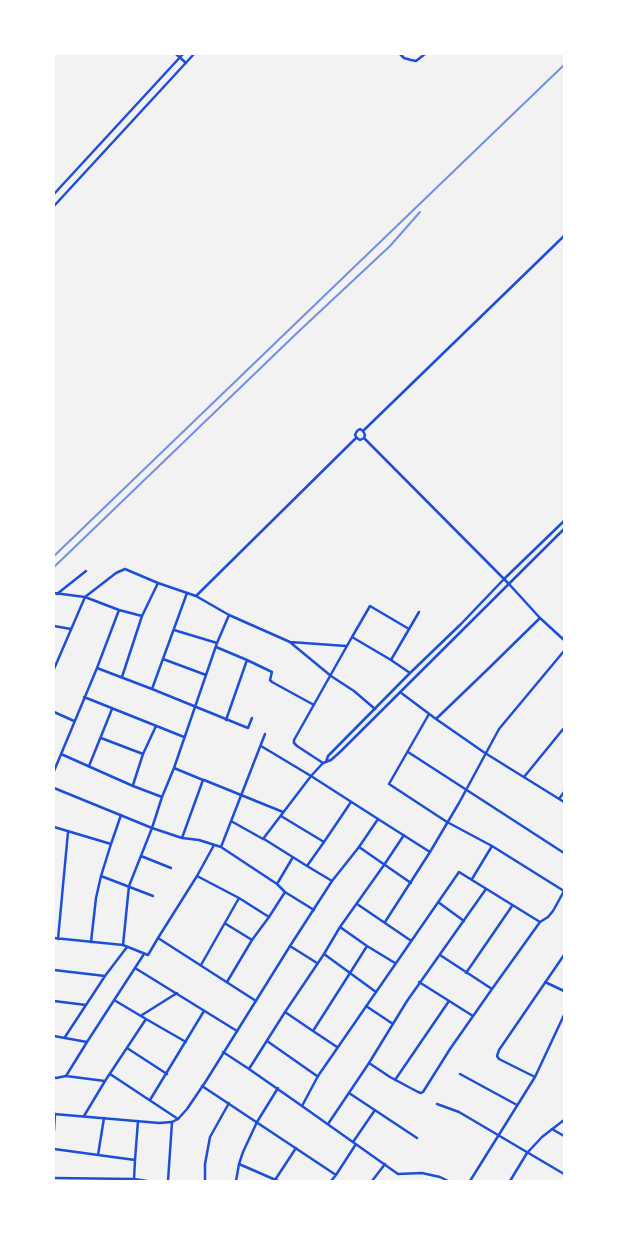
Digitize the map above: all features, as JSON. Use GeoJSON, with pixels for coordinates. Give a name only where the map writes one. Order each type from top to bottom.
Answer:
{"type":"FeatureCollection","features":[{"type":"Feature","properties":{"kind":"street"},"geometry":{"type":"LineString","coordinates":[[176,54],[186,62]]}},
{"type":"Feature","properties":{"kind":"street"},"geometry":{"type":"LineString","coordinates":[[54,194],[183,54]]}},
{"type":"Feature","properties":{"kind":"street"},"geometry":{"type":"LineString","coordinates":[[54,206],[194,54]]}},
{"type":"Feature","properties":{"kind":"street"},"geometry":{"type":"LineString","coordinates":[[400,54],[404,58],[416,61],[425,54]]}},
{"type":"Feature","properties":{"kind":"street"},"geometry":{"type":"LineString","coordinates":[[356,438],[355,433],[357,430],[363,430],[564,236]]}},
{"type":"Feature","properties":{"kind":"street"},"geometry":{"type":"LineString","coordinates":[[363,430],[364,438],[509,584],[540,618],[564,640]]}},
{"type":"Feature","properties":{"kind":"street"},"geometry":{"type":"LineString","coordinates":[[356,438],[360,440],[364,438]]}},
{"type":"Feature","properties":{"kind":"street"},"geometry":{"type":"LineString","coordinates":[[196,596],[356,438]]}},
{"type":"Feature","properties":{"kind":"street"},"geometry":{"type":"LineString","coordinates":[[263,839],[328,756],[564,521]]}},
{"type":"Feature","properties":{"kind":"street"},"geometry":{"type":"LineString","coordinates":[[324,763],[340,752],[564,529]]}},
{"type":"Feature","properties":{"kind":"street"},"geometry":{"type":"LineString","coordinates":[[54,669],[85,597],[116,572],[125,569],[196,596],[229,615],[290,642],[375,709]]}},
{"type":"Feature","properties":{"kind":"street"},"geometry":{"type":"LineString","coordinates":[[55,594],[86,571]]}},
{"type":"Feature","properties":{"kind":"street"},"geometry":{"type":"LineString","coordinates":[[122,677],[142,616],[158,582]]}},
{"type":"Feature","properties":{"kind":"street"},"geometry":{"type":"LineString","coordinates":[[152,689],[187,593]]}},
{"type":"Feature","properties":{"kind":"street"},"geometry":{"type":"LineString","coordinates":[[55,594],[85,597],[142,616]]}},
{"type":"Feature","properties":{"kind":"street"},"geometry":{"type":"LineString","coordinates":[[324,763],[294,743],[294,740],[370,606],[409,629]]}},
{"type":"Feature","properties":{"kind":"street"},"geometry":{"type":"LineString","coordinates":[[54,771],[120,610]]}},
{"type":"Feature","properties":{"kind":"street"},"geometry":{"type":"LineString","coordinates":[[391,660],[419,612]]}},
{"type":"Feature","properties":{"kind":"street"},"geometry":{"type":"LineString","coordinates":[[123,945],[129,886],[174,768],[217,643],[229,615]]}},
{"type":"Feature","properties":{"kind":"street"},"geometry":{"type":"LineString","coordinates":[[436,719],[540,618]]}},
{"type":"Feature","properties":{"kind":"street"},"geometry":{"type":"LineString","coordinates":[[54,626],[71,629]]}},
{"type":"Feature","properties":{"kind":"street"},"geometry":{"type":"LineString","coordinates":[[174,630],[217,643]]}},
{"type":"Feature","properties":{"kind":"street"},"geometry":{"type":"LineString","coordinates":[[352,637],[410,673]]}},
{"type":"Feature","properties":{"kind":"street"},"geometry":{"type":"LineString","coordinates":[[290,642],[347,646]]}},
{"type":"Feature","properties":{"kind":"street"},"geometry":{"type":"LineString","coordinates":[[216,647],[272,672],[270,680],[272,682],[314,706]]}},
{"type":"Feature","properties":{"kind":"street"},"geometry":{"type":"LineString","coordinates":[[385,922],[448,822],[499,729],[564,651]]}},
{"type":"Feature","properties":{"kind":"street"},"geometry":{"type":"LineString","coordinates":[[163,659],[207,675]]}},
{"type":"Feature","properties":{"kind":"street"},"geometry":{"type":"LineString","coordinates":[[226,720],[247,660]]}},
{"type":"Feature","properties":{"kind":"street"},"geometry":{"type":"LineString","coordinates":[[97,668],[248,728],[252,718]]}},
{"type":"Feature","properties":{"kind":"street"},"geometry":{"type":"LineString","coordinates":[[400,692],[485,753],[564,802]]}},
{"type":"Feature","properties":{"kind":"street"},"geometry":{"type":"LineString","coordinates":[[84,697],[184,738]]}},
{"type":"Feature","properties":{"kind":"street"},"geometry":{"type":"LineString","coordinates":[[88,766],[112,709]]}},
{"type":"Feature","properties":{"kind":"street"},"geometry":{"type":"LineString","coordinates":[[54,712],[74,721]]}},
{"type":"Feature","properties":{"kind":"street"},"geometry":{"type":"LineString","coordinates":[[369,1063],[395,1080],[418,1092],[424,1092],[473,1016],[540,922],[553,911],[564,893],[492,846],[448,822],[389,784],[429,714]]}},
{"type":"Feature","properties":{"kind":"street"},"geometry":{"type":"LineString","coordinates":[[133,786],[143,754],[156,726]]}},
{"type":"Feature","properties":{"kind":"street"},"geometry":{"type":"LineString","coordinates":[[524,777],[564,728]]}},
{"type":"Feature","properties":{"kind":"street"},"geometry":{"type":"LineString","coordinates":[[220,847],[265,734]]}},
{"type":"Feature","properties":{"kind":"street"},"geometry":{"type":"LineString","coordinates":[[101,738],[143,754]]}},
{"type":"Feature","properties":{"kind":"street"},"geometry":{"type":"LineString","coordinates":[[261,746],[430,852]]}},
{"type":"Feature","properties":{"kind":"street"},"geometry":{"type":"LineString","coordinates":[[408,752],[564,853]]}},
{"type":"Feature","properties":{"kind":"street"},"geometry":{"type":"LineString","coordinates":[[61,754],[162,797]]}},
{"type":"Feature","properties":{"kind":"street"},"geometry":{"type":"LineString","coordinates":[[174,768],[284,812]]}},
{"type":"Feature","properties":{"kind":"street"},"geometry":{"type":"LineString","coordinates":[[182,838],[204,780]]}},
{"type":"Feature","properties":{"kind":"street"},"geometry":{"type":"LineString","coordinates":[[54,788],[152,828],[182,838],[195,839],[220,847],[314,910]]}},
{"type":"Feature","properties":{"kind":"street"},"geometry":{"type":"LineString","coordinates":[[559,799],[564,792]]}},
{"type":"Feature","properties":{"kind":"street"},"geometry":{"type":"LineString","coordinates":[[307,866],[351,802]]}},
{"type":"Feature","properties":{"kind":"street"},"geometry":{"type":"LineString","coordinates":[[91,942],[96,898],[101,876],[121,815]]}},
{"type":"Feature","properties":{"kind":"street"},"geometry":{"type":"LineString","coordinates":[[281,816],[324,842]]}},
{"type":"Feature","properties":{"kind":"street"},"geometry":{"type":"LineString","coordinates":[[54,1131],[55,1114],[159,1123],[172,1122],[178,1119],[202,1086],[332,881],[378,818]]}},
{"type":"Feature","properties":{"kind":"street"},"geometry":{"type":"LineString","coordinates":[[231,821],[332,881]]}},
{"type":"Feature","properties":{"kind":"street"},"geometry":{"type":"LineString","coordinates":[[54,828],[111,844]]}},
{"type":"Feature","properties":{"kind":"street"},"geometry":{"type":"LineString","coordinates":[[58,939],[68,832]]}},
{"type":"Feature","properties":{"kind":"street"},"geometry":{"type":"LineString","coordinates":[[249,1069],[340,927],[404,835]]}},
{"type":"Feature","properties":{"kind":"street"},"geometry":{"type":"LineString","coordinates":[[54,938],[123,945],[148,955],[214,845]]}},
{"type":"Feature","properties":{"kind":"street"},"geometry":{"type":"LineString","coordinates":[[472,880],[492,846]]}},
{"type":"Feature","properties":{"kind":"street"},"geometry":{"type":"LineString","coordinates":[[358,847],[411,883]]}},
{"type":"Feature","properties":{"kind":"street"},"geometry":{"type":"LineString","coordinates":[[141,856],[171,868]]}},
{"type":"Feature","properties":{"kind":"street"},"geometry":{"type":"LineString","coordinates":[[277,884],[293,857]]}},
{"type":"Feature","properties":{"kind":"street"},"geometry":{"type":"LineString","coordinates":[[302,1106],[318,1076],[410,940],[459,872],[540,922]]}},
{"type":"Feature","properties":{"kind":"street"},"geometry":{"type":"LineString","coordinates":[[101,876],[153,896]]}},
{"type":"Feature","properties":{"kind":"street"},"geometry":{"type":"LineString","coordinates":[[197,876],[239,898],[269,917]]}},
{"type":"Feature","properties":{"kind":"street"},"geometry":{"type":"LineString","coordinates":[[328,1124],[420,982],[486,889]]}},
{"type":"Feature","properties":{"kind":"street"},"geometry":{"type":"LineString","coordinates":[[227,982],[252,940],[285,892]]}},
{"type":"Feature","properties":{"kind":"street"},"geometry":{"type":"LineString","coordinates":[[201,965],[226,924],[239,898]]}},
{"type":"Feature","properties":{"kind":"street"},"geometry":{"type":"LineString","coordinates":[[438,902],[464,921]]}},
{"type":"Feature","properties":{"kind":"street"},"geometry":{"type":"LineString","coordinates":[[357,904],[410,940]]}},
{"type":"Feature","properties":{"kind":"street"},"geometry":{"type":"LineString","coordinates":[[466,973],[512,906]]}},
{"type":"Feature","properties":{"kind":"street"},"geometry":{"type":"LineString","coordinates":[[226,924],[252,940]]}},
{"type":"Feature","properties":{"kind":"street"},"geometry":{"type":"LineString","coordinates":[[340,927],[395,963]]}},
{"type":"Feature","properties":{"kind":"street"},"geometry":{"type":"LineString","coordinates":[[158,938],[256,1001]]}},
{"type":"Feature","properties":{"kind":"street"},"geometry":{"type":"LineString","coordinates":[[290,946],[317,963]]}},
{"type":"Feature","properties":{"kind":"street"},"geometry":{"type":"LineString","coordinates":[[313,1031],[367,946]]}},
{"type":"Feature","properties":{"kind":"street"},"geometry":{"type":"LineString","coordinates":[[65,1038],[105,976],[127,947]]}},
{"type":"Feature","properties":{"kind":"street"},"geometry":{"type":"LineString","coordinates":[[66,1076],[144,954]]}},
{"type":"Feature","properties":{"kind":"street"},"geometry":{"type":"LineString","coordinates":[[324,954],[376,992]]}},
{"type":"Feature","properties":{"kind":"street"},"geometry":{"type":"LineString","coordinates":[[440,955],[492,989]]}},
{"type":"Feature","properties":{"kind":"street"},"geometry":{"type":"LineString","coordinates":[[535,1077],[499,1059],[497,1056],[499,1050],[564,955]]}},
{"type":"Feature","properties":{"kind":"street"},"geometry":{"type":"LineString","coordinates":[[135,968],[237,1031]]}},
{"type":"Feature","properties":{"kind":"street"},"geometry":{"type":"LineString","coordinates":[[54,970],[105,976]]}},
{"type":"Feature","properties":{"kind":"street"},"geometry":{"type":"LineString","coordinates":[[420,982],[473,1016]]}},
{"type":"Feature","properties":{"kind":"street"},"geometry":{"type":"LineString","coordinates":[[546,982],[564,990]]}},
{"type":"Feature","properties":{"kind":"street"},"geometry":{"type":"LineString","coordinates":[[141,1015],[177,993]]}},
{"type":"Feature","properties":{"kind":"street"},"geometry":{"type":"LineString","coordinates":[[114,1000],[186,1042]]}},
{"type":"Feature","properties":{"kind":"street"},"geometry":{"type":"LineString","coordinates":[[54,1001],[86,1005]]}},
{"type":"Feature","properties":{"kind":"street"},"geometry":{"type":"LineString","coordinates":[[395,1080],[449,1001]]}},
{"type":"Feature","properties":{"kind":"street"},"geometry":{"type":"LineString","coordinates":[[366,1006],[393,1024]]}},
{"type":"Feature","properties":{"kind":"street"},"geometry":{"type":"LineString","coordinates":[[150,1100],[204,1011]]}},
{"type":"Feature","properties":{"kind":"street"},"geometry":{"type":"LineString","coordinates":[[284,1012],[337,1048]]}},
{"type":"Feature","properties":{"kind":"street"},"geometry":{"type":"LineString","coordinates":[[470,1181],[535,1077],[564,1016]]}},
{"type":"Feature","properties":{"kind":"street"},"geometry":{"type":"LineString","coordinates":[[84,1116],[146,1019]]}},
{"type":"Feature","properties":{"kind":"street"},"geometry":{"type":"LineString","coordinates":[[54,1036],[86,1042]]}},
{"type":"Feature","properties":{"kind":"street"},"geometry":{"type":"LineString","coordinates":[[267,1041],[318,1076]]}},
{"type":"Feature","properties":{"kind":"street"},"geometry":{"type":"LineString","coordinates":[[127,1048],[167,1074]]}},
{"type":"Feature","properties":{"kind":"street"},"geometry":{"type":"LineString","coordinates":[[223,1052],[278,1088],[398,1174],[422,1172],[448,1181]]}},
{"type":"Feature","properties":{"kind":"street"},"geometry":{"type":"LineString","coordinates":[[110,1074],[178,1119]]}},
{"type":"Feature","properties":{"kind":"street"},"geometry":{"type":"LineString","coordinates":[[460,1074],[517,1105]]}},
{"type":"Feature","properties":{"kind":"street"},"geometry":{"type":"LineString","coordinates":[[54,1081],[55,1077],[66,1076],[105,1081]]}},
{"type":"Feature","properties":{"kind":"street"},"geometry":{"type":"LineString","coordinates":[[202,1086],[336,1175]]}},
{"type":"Feature","properties":{"kind":"street"},"geometry":{"type":"LineString","coordinates":[[236,1181],[243,1152],[257,1122],[278,1088]]}},
{"type":"Feature","properties":{"kind":"street"},"geometry":{"type":"LineString","coordinates":[[349,1093],[417,1138]]}},
{"type":"Feature","properties":{"kind":"street"},"geometry":{"type":"LineString","coordinates":[[205,1181],[205,1164],[210,1137],[229,1103]]}},
{"type":"Feature","properties":{"kind":"street"},"geometry":{"type":"LineString","coordinates":[[437,1104],[459,1112],[564,1174]]}},
{"type":"Feature","properties":{"kind":"street"},"geometry":{"type":"LineString","coordinates":[[332,1181],[374,1110]]}},
{"type":"Feature","properties":{"kind":"street"},"geometry":{"type":"LineString","coordinates":[[98,1155],[104,1118]]}},
{"type":"Feature","properties":{"kind":"street"},"geometry":{"type":"LineString","coordinates":[[510,1181],[527,1153],[542,1137],[564,1120]]}},
{"type":"Feature","properties":{"kind":"street"},"geometry":{"type":"LineString","coordinates":[[134,1179],[138,1121]]}},
{"type":"Feature","properties":{"kind":"street"},"geometry":{"type":"LineString","coordinates":[[168,1181],[172,1122]]}},
{"type":"Feature","properties":{"kind":"street"},"geometry":{"type":"LineString","coordinates":[[552,1129],[564,1136]]}},
{"type":"Feature","properties":{"kind":"street"},"geometry":{"type":"LineString","coordinates":[[239,1164],[277,1181],[296,1148]]}},
{"type":"Feature","properties":{"kind":"street"},"geometry":{"type":"LineString","coordinates":[[54,1149],[134,1160]]}},
{"type":"Feature","properties":{"kind":"street"},"geometry":{"type":"LineString","coordinates":[[372,1181],[384,1164]]}},
{"type":"Feature","properties":{"kind":"street"},"geometry":{"type":"LineString","coordinates":[[54,1178],[134,1179],[147,1181]]}},
{"type":"Feature","properties":{"kind":"railway"},"geometry":{"type":"LineString","coordinates":[[54,556],[564,65]]}},
{"type":"Feature","properties":{"kind":"railway"},"geometry":{"type":"LineString","coordinates":[[54,567],[390,246],[420,212]]}}]}
